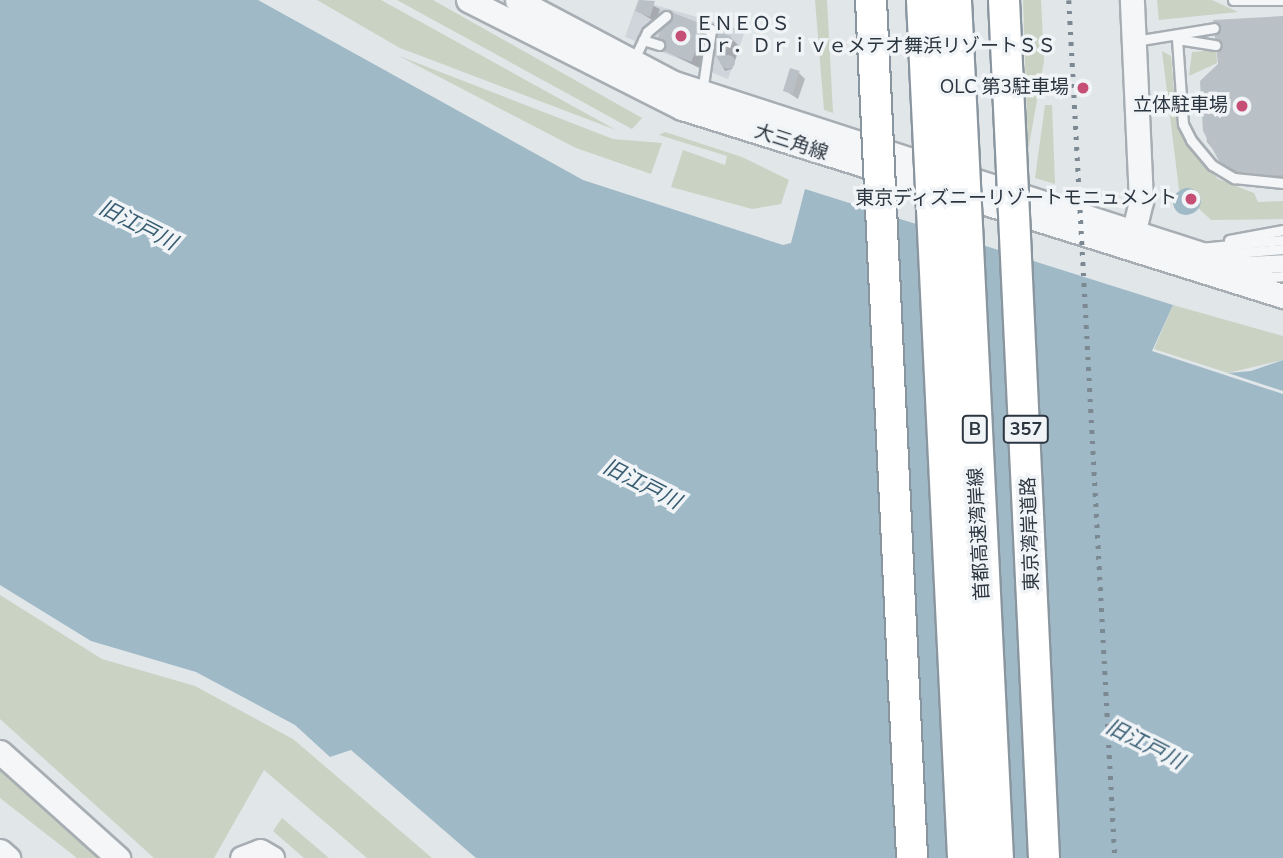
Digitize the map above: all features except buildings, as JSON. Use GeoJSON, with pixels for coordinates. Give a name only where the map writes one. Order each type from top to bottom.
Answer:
{"type":"FeatureCollection","features":[{"type":"Feature","properties":{"kind":"highway"},"geometry":{"type":"LineString","coordinates":[[871,0],[912,858]]}},
{"type":"Feature","properties":{"kind":"highway","name":"首都高速湾岸線"},"geometry":{"type":"LineString","coordinates":[[923,0],[964,858]]}},
{"type":"Feature","properties":{"kind":"highway","name":"首都高速湾岸線"},"geometry":{"type":"LineString","coordinates":[[954,0],[996,858]]}},
{"type":"Feature","properties":{"kind":"highway","name":"東京湾岸道路"},"geometry":{"type":"LineString","coordinates":[[1003,0],[1044,858]]}},
{"type":"Feature","properties":{"kind":"street","name":"大三角線"},"geometry":{"type":"LineString","coordinates":[[468,0],[647,95],[1132,240]]}},
{"type":"Feature","properties":{"kind":"street","name":"大三角線"},"geometry":{"type":"LineString","coordinates":[[517,0],[632,64],[702,92],[1132,240]]}},
{"type":"Feature","properties":{"kind":"street"},"geometry":{"type":"LineString","coordinates":[[1132,0],[1141,201],[1132,240]]}},
{"type":"Feature","properties":{"kind":"street"},"geometry":{"type":"LineString","coordinates":[[1132,240],[1218,256],[1281,276]]}},
{"type":"Feature","properties":{"kind":"street"},"geometry":{"type":"LineString","coordinates":[[1132,240],[1281,276]]}},
{"type":"Feature","properties":{"kind":"street"},"geometry":{"type":"LineString","coordinates":[[0,752],[118,858]]}},
{"type":"Feature","properties":{"kind":"street"},"geometry":{"type":"LineString","coordinates":[[0,851],[8,858]]}},
{"type":"Feature","properties":{"kind":"street"},"geometry":{"type":"LineString","coordinates":[[242,858],[260,851],[272,858]]}},
{"type":"Feature","properties":{"kind":"lane"},"geometry":{"type":"LineString","coordinates":[[1233,0],[1283,0]]}},
{"type":"Feature","properties":{"kind":"lane"},"geometry":{"type":"LineString","coordinates":[[632,64],[645,36],[661,20]]}},
{"type":"Feature","properties":{"kind":"lane"},"geometry":{"type":"LineString","coordinates":[[1177,39],[1214,28]]}},
{"type":"Feature","properties":{"kind":"lane"},"geometry":{"type":"LineString","coordinates":[[702,92],[700,54],[705,34]]}},
{"type":"Feature","properties":{"kind":"lane"},"geometry":{"type":"LineString","coordinates":[[645,36],[659,41]]}},
{"type":"Feature","properties":{"kind":"lane"},"geometry":{"type":"LineString","coordinates":[[1177,39],[1184,124],[1191,140],[1212,165],[1234,178],[1283,183]]}},
{"type":"Feature","properties":{"kind":"lane"},"geometry":{"type":"LineString","coordinates":[[1134,41],[1177,39],[1216,45]]}},
{"type":"Feature","properties":{"kind":"lane"},"geometry":{"type":"LineString","coordinates":[[1218,256],[1283,230]]}},
{"type":"Feature","properties":{"kind":"lane"},"geometry":{"type":"LineString","coordinates":[[1218,256],[1283,240]]}},
{"type":"Feature","properties":{"kind":"lane"},"geometry":{"type":"LineString","coordinates":[[1218,256],[1283,249]]}},
{"type":"Feature","properties":{"kind":"shaded area"},"geometry":{"type":"Polygon","coordinates":[[[638,0],[745,31],[728,79],[625,37],[638,0]]]}},
{"type":"Feature","properties":{"kind":"green space"},"geometry":{"type":"Polygon","coordinates":[[[317,0],[381,0],[616,130],[400,48],[317,0]]]}},
{"type":"Feature","properties":{"kind":"green space"},"geometry":{"type":"Polygon","coordinates":[[[397,0],[433,0],[642,118],[632,129],[397,0]]]}},
{"type":"Feature","properties":{"kind":"green space"},"geometry":{"type":"Polygon","coordinates":[[[815,0],[827,0],[833,113],[824,110],[815,0]]]}},
{"type":"Feature","properties":{"kind":"green space"},"geometry":{"type":"Polygon","coordinates":[[[1023,0],[1041,0],[1044,61],[1028,151],[1023,0]]]}},
{"type":"Feature","properties":{"kind":"green space"},"geometry":{"type":"Polygon","coordinates":[[[1157,0],[1212,0],[1238,12],[1159,20],[1157,0]]]}},
{"type":"Feature","properties":{"kind":"green space"},"geometry":{"type":"Polygon","coordinates":[[[1216,50],[1217,63],[1189,76],[1192,52],[1216,50]]]}},
{"type":"Feature","properties":{"kind":"green space"},"geometry":{"type":"Polygon","coordinates":[[[1162,51],[1171,56],[1177,126],[1192,152],[1218,179],[1254,193],[1258,202],[1283,201],[1283,219],[1211,220],[1179,190],[1162,51]]]}},
{"type":"Feature","properties":{"kind":"green space"},"geometry":{"type":"Polygon","coordinates":[[[399,56],[613,139],[662,143],[651,174],[576,148],[399,56]]]}},
{"type":"Feature","properties":{"kind":"green space"},"geometry":{"type":"Polygon","coordinates":[[[1045,105],[1052,105],[1055,184],[1035,178],[1045,105]]]}},
{"type":"Feature","properties":{"kind":"green space"},"geometry":{"type":"Polygon","coordinates":[[[665,132],[742,157],[789,180],[781,204],[752,209],[671,187],[683,150],[725,165],[727,156],[659,135],[665,132]]]}},
{"type":"Feature","properties":{"kind":"green space"},"geometry":{"type":"Polygon","coordinates":[[[1173,305],[1283,336],[1283,360],[1228,373],[1154,349],[1173,305]]]}},
{"type":"Feature","properties":{"kind":"green space"},"geometry":{"type":"Polygon","coordinates":[[[0,595],[102,659],[195,686],[293,739],[432,858],[367,858],[264,770],[214,858],[154,858],[0,719],[0,595]]]}},
{"type":"Feature","properties":{"kind":"green space"},"geometry":{"type":"Polygon","coordinates":[[[0,764],[105,858],[77,858],[0,798],[0,764]]]}},
{"type":"Feature","properties":{"kind":"green space"},"geometry":{"type":"Polygon","coordinates":[[[282,818],[329,858],[304,858],[273,831],[282,818]]]}},
{"type":"Feature","properties":{"kind":"water","name":"旧江戸川"},"geometry":{"type":"Polygon","coordinates":[[[0,0],[258,0],[583,180],[783,245],[791,243],[805,189],[1173,305],[1152,351],[1283,394],[1283,858],[476,858],[351,750],[330,757],[295,725],[196,672],[91,641],[0,585],[0,0]]]}},
{"type":"Feature","properties":{"kind":"water"},"geometry":{"type":"Polygon","coordinates":[[[1283,360],[1283,391],[1228,373],[1251,371],[1283,360]]]}},
{"type":"Feature","properties":{"kind":"railway"},"geometry":{"type":"LineString","coordinates":[[1069,0],[1115,858]]}},
{"type":"Feature","properties":{"kind":"place","name":"ＥＮＥＯＳ Ｄｒ．Ｄｒｉｖｅメテオ舞浜リゾートＳＳ"},"geometry":{"type":"Point","coordinates":[681,36]}},
{"type":"Feature","properties":{"kind":"place","name":"OLC 第3駐車場"},"geometry":{"type":"Point","coordinates":[1083,88]}},
{"type":"Feature","properties":{"kind":"place","name":"立体駐車場"},"geometry":{"type":"Point","coordinates":[1242,106]}},
{"type":"Feature","properties":{"kind":"place","name":"東京ディズニーリゾートモニュメント"},"geometry":{"type":"Point","coordinates":[1191,199]}}]}
